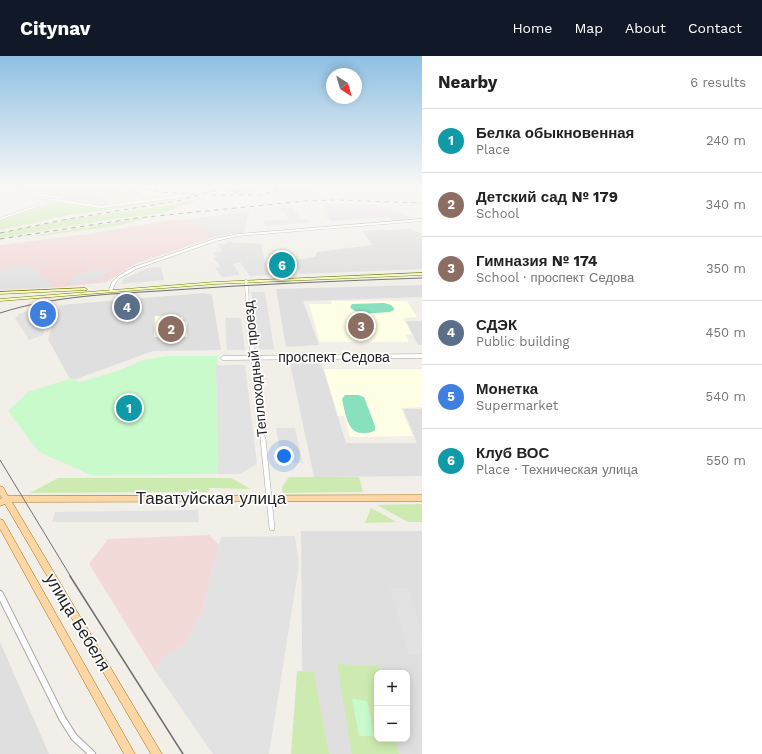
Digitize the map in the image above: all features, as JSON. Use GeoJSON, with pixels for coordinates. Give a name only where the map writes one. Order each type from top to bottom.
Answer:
{"type":"FeatureCollection","features":[{"type":"Feature","properties":{"kind":"main road"},"geometry":{"type":"LineString","coordinates":[[0,300],[111,290],[246,281],[422,274]]}},
{"type":"Feature","properties":{"kind":"main road"},"geometry":{"type":"LineString","coordinates":[[0,293],[96,288],[111,290]]}},
{"type":"Feature","properties":{"kind":"main road","name":"улица Бебеля"},"geometry":{"type":"LineString","coordinates":[[0,488],[3,501],[157,754]]}},
{"type":"Feature","properties":{"kind":"main road","name":"Таватуйская улица"},"geometry":{"type":"LineString","coordinates":[[3,501],[422,498]]}},
{"type":"Feature","properties":{"kind":"main road","name":"улица Бебеля"},"geometry":{"type":"LineString","coordinates":[[0,522],[130,754]]}},
{"type":"Feature","properties":{"kind":"street"},"geometry":{"type":"LineString","coordinates":[[111,290],[115,281],[130,270],[215,240],[238,235],[422,220]]}},
{"type":"Feature","properties":{"kind":"street","name":"Теплоходный проезд"},"geometry":{"type":"LineString","coordinates":[[246,281],[248,319],[270,498],[272,528]]}},
{"type":"Feature","properties":{"kind":"street","name":"проспект Седова"},"geometry":{"type":"LineString","coordinates":[[223,358],[422,356]]}},
{"type":"Feature","properties":{"kind":"street"},"geometry":{"type":"LineString","coordinates":[[0,594],[62,718],[74,737],[92,754]]}},
{"type":"Feature","properties":{"kind":"shaded area"},"geometry":{"type":"Polygon","coordinates":[[[171,220],[247,220],[244,232],[214,237],[135,264],[107,282],[62,287],[0,290],[0,245],[88,234],[171,220]]]}},
{"type":"Feature","properties":{"kind":"shaded area"},"geometry":{"type":"Polygon","coordinates":[[[194,220],[247,220],[244,232],[214,237],[194,220]]]}},
{"type":"Feature","properties":{"kind":"shaded area"},"geometry":{"type":"Polygon","coordinates":[[[308,220],[310,222],[267,226],[262,221],[308,220]]]}},
{"type":"Feature","properties":{"kind":"shaded area"},"geometry":{"type":"Polygon","coordinates":[[[330,220],[352,220],[331,221],[330,220]]]}},
{"type":"Feature","properties":{"kind":"shaded area"},"geometry":{"type":"Polygon","coordinates":[[[411,229],[422,234],[422,269],[300,274],[294,260],[315,257],[317,252],[373,245],[362,231],[411,229]]]}},
{"type":"Feature","properties":{"kind":"shaded area"},"geometry":{"type":"Polygon","coordinates":[[[227,242],[261,244],[266,266],[275,266],[276,271],[269,271],[269,275],[250,276],[240,262],[233,264],[240,275],[222,277],[215,268],[220,267],[214,258],[217,257],[213,253],[222,251],[217,244],[227,244],[227,242]]]}},
{"type":"Feature","properties":{"kind":"shaded area"},"geometry":{"type":"Polygon","coordinates":[[[28,263],[51,284],[49,287],[0,289],[0,271],[28,263]]]}},
{"type":"Feature","properties":{"kind":"shaded area"},"geometry":{"type":"Polygon","coordinates":[[[161,267],[164,280],[122,284],[123,279],[148,268],[161,267]]]}},
{"type":"Feature","properties":{"kind":"shaded area"},"geometry":{"type":"Polygon","coordinates":[[[108,268],[103,277],[94,281],[70,284],[69,278],[88,271],[108,268]]]}},
{"type":"Feature","properties":{"kind":"shaded area"},"geometry":{"type":"Polygon","coordinates":[[[422,285],[422,297],[303,301],[319,345],[286,347],[276,289],[422,285]]]}},
{"type":"Feature","properties":{"kind":"shaded area"},"geometry":{"type":"Polygon","coordinates":[[[251,292],[265,292],[274,349],[259,350],[251,292]]]}},
{"type":"Feature","properties":{"kind":"shaded area"},"geometry":{"type":"Polygon","coordinates":[[[204,293],[212,295],[221,350],[153,351],[71,381],[48,339],[60,305],[204,293]]]}},
{"type":"Feature","properties":{"kind":"shaded area"},"geometry":{"type":"Polygon","coordinates":[[[331,301],[407,301],[417,317],[403,318],[412,334],[405,335],[409,342],[320,342],[309,304],[332,304],[331,301]]]}},
{"type":"Feature","properties":{"kind":"shaded area"},"geometry":{"type":"Polygon","coordinates":[[[34,309],[32,320],[50,318],[46,324],[43,335],[29,340],[15,318],[19,314],[34,309]]]}},
{"type":"Feature","properties":{"kind":"shaded area"},"geometry":{"type":"Polygon","coordinates":[[[155,316],[183,317],[183,321],[187,322],[187,337],[154,337],[155,316]]]}},
{"type":"Feature","properties":{"kind":"shaded area"},"geometry":{"type":"Polygon","coordinates":[[[225,318],[241,318],[245,350],[227,350],[225,318]]]}},
{"type":"Feature","properties":{"kind":"shaded area"},"geometry":{"type":"Polygon","coordinates":[[[406,321],[422,321],[422,345],[418,345],[406,321]]]}},
{"type":"Feature","properties":{"kind":"shaded area"},"geometry":{"type":"Polygon","coordinates":[[[321,362],[346,443],[417,443],[403,409],[422,409],[422,476],[314,477],[290,363],[321,362]]]}},
{"type":"Feature","properties":{"kind":"shaded area"},"geometry":{"type":"Polygon","coordinates":[[[216,365],[245,365],[257,464],[240,474],[218,474],[216,365]]]}},
{"type":"Feature","properties":{"kind":"shaded area"},"geometry":{"type":"Polygon","coordinates":[[[324,369],[422,369],[422,407],[401,408],[413,436],[350,437],[344,416],[338,416],[324,369]]]}},
{"type":"Feature","properties":{"kind":"shaded area"},"geometry":{"type":"Polygon","coordinates":[[[276,428],[295,428],[303,463],[282,463],[276,428]]]}},
{"type":"Feature","properties":{"kind":"shaded area"},"geometry":{"type":"Polygon","coordinates":[[[198,510],[199,522],[52,522],[55,512],[198,510]]]}},
{"type":"Feature","properties":{"kind":"shaded area"},"geometry":{"type":"Polygon","coordinates":[[[301,531],[422,531],[422,754],[303,754],[301,531]]]}},
{"type":"Feature","properties":{"kind":"shaded area"},"geometry":{"type":"Polygon","coordinates":[[[209,535],[219,545],[202,612],[185,645],[162,657],[156,672],[89,564],[108,539],[209,535]]]}},
{"type":"Feature","properties":{"kind":"shaded area"},"geometry":{"type":"Polygon","coordinates":[[[295,536],[299,565],[269,754],[213,754],[156,672],[162,657],[185,645],[202,612],[221,537],[295,536]]]}},
{"type":"Feature","properties":{"kind":"shaded area"},"geometry":{"type":"Polygon","coordinates":[[[390,588],[408,588],[422,632],[422,655],[409,655],[390,588]]]}},
{"type":"Feature","properties":{"kind":"shaded area"},"geometry":{"type":"Polygon","coordinates":[[[0,642],[49,754],[0,754],[0,642]]]}},
{"type":"Feature","properties":{"kind":"green space"},"geometry":{"type":"Polygon","coordinates":[[[4,220],[49,220],[0,230],[0,221],[4,220]]]}},
{"type":"Feature","properties":{"kind":"green space"},"geometry":{"type":"Polygon","coordinates":[[[67,220],[109,220],[0,238],[0,233],[67,220]]]}},
{"type":"Feature","properties":{"kind":"green space"},"geometry":{"type":"Polygon","coordinates":[[[132,220],[141,220],[117,226],[14,239],[132,220]]]}},
{"type":"Feature","properties":{"kind":"green space"},"geometry":{"type":"Polygon","coordinates":[[[384,303],[391,305],[394,310],[390,312],[363,313],[350,307],[352,304],[384,303]]]}},
{"type":"Feature","properties":{"kind":"green space"},"geometry":{"type":"Polygon","coordinates":[[[167,356],[217,356],[218,474],[91,475],[39,452],[8,411],[28,392],[72,378],[79,382],[118,371],[143,360],[167,356]]]}},
{"type":"Feature","properties":{"kind":"green space"},"geometry":{"type":"Polygon","coordinates":[[[345,395],[358,395],[364,397],[375,426],[375,430],[362,433],[353,429],[344,409],[342,399],[345,395]]]}},
{"type":"Feature","properties":{"kind":"green space"},"geometry":{"type":"Polygon","coordinates":[[[289,477],[359,477],[363,492],[283,493],[282,487],[289,477]]]}},
{"type":"Feature","properties":{"kind":"green space"},"geometry":{"type":"Polygon","coordinates":[[[58,478],[231,478],[251,489],[209,488],[209,492],[30,493],[58,478]]]}},
{"type":"Feature","properties":{"kind":"green space"},"geometry":{"type":"Polygon","coordinates":[[[422,504],[422,522],[408,522],[377,505],[422,504]]]}},
{"type":"Feature","properties":{"kind":"green space"},"geometry":{"type":"Polygon","coordinates":[[[371,508],[397,522],[365,523],[371,508]]]}},
{"type":"Feature","properties":{"kind":"green space"},"geometry":{"type":"Polygon","coordinates":[[[337,664],[379,666],[380,670],[374,670],[374,742],[396,742],[399,754],[352,754],[337,664]]]}},
{"type":"Feature","properties":{"kind":"green space"},"geometry":{"type":"Polygon","coordinates":[[[297,671],[314,672],[329,754],[291,754],[297,671]]]}},
{"type":"Feature","properties":{"kind":"green space"},"geometry":{"type":"Polygon","coordinates":[[[352,699],[367,701],[374,736],[359,736],[352,699]]]}},
{"type":"Feature","properties":{"kind":"tram line"},"geometry":{"type":"LineString","coordinates":[[0,313],[43,302],[108,294],[267,284],[422,278]]}},
{"type":"Feature","properties":{"kind":"tram line"},"geometry":{"type":"LineString","coordinates":[[0,460],[71,577]]}},
{"type":"Feature","properties":{"kind":"tram line"},"geometry":{"type":"LineString","coordinates":[[70,576],[183,754]]}},
{"type":"Feature","properties":{"kind":"railway"},"geometry":{"type":"LineString","coordinates":[[0,233],[65,220]]}},
{"type":"Feature","properties":{"kind":"railway"},"geometry":{"type":"LineString","coordinates":[[0,239],[127,220]]}},
{"type":"Feature","properties":{"kind":"place","name":"Клуб ВОС"},"geometry":{"type":"Point","coordinates":[282,265]}},
{"type":"Feature","properties":{"kind":"place","name":"СДЭК"},"geometry":{"type":"Point","coordinates":[127,307]}},
{"type":"Feature","properties":{"kind":"place","name":"Монетка"},"geometry":{"type":"Point","coordinates":[43,314]}},
{"type":"Feature","properties":{"kind":"place","name":"Гимназия № 174"},"geometry":{"type":"Point","coordinates":[361,326]}},
{"type":"Feature","properties":{"kind":"place","name":"Детский сад № 179"},"geometry":{"type":"Point","coordinates":[171,329]}},
{"type":"Feature","properties":{"kind":"place","name":"Белка обыкновенная"},"geometry":{"type":"Point","coordinates":[129,408]}}]}
